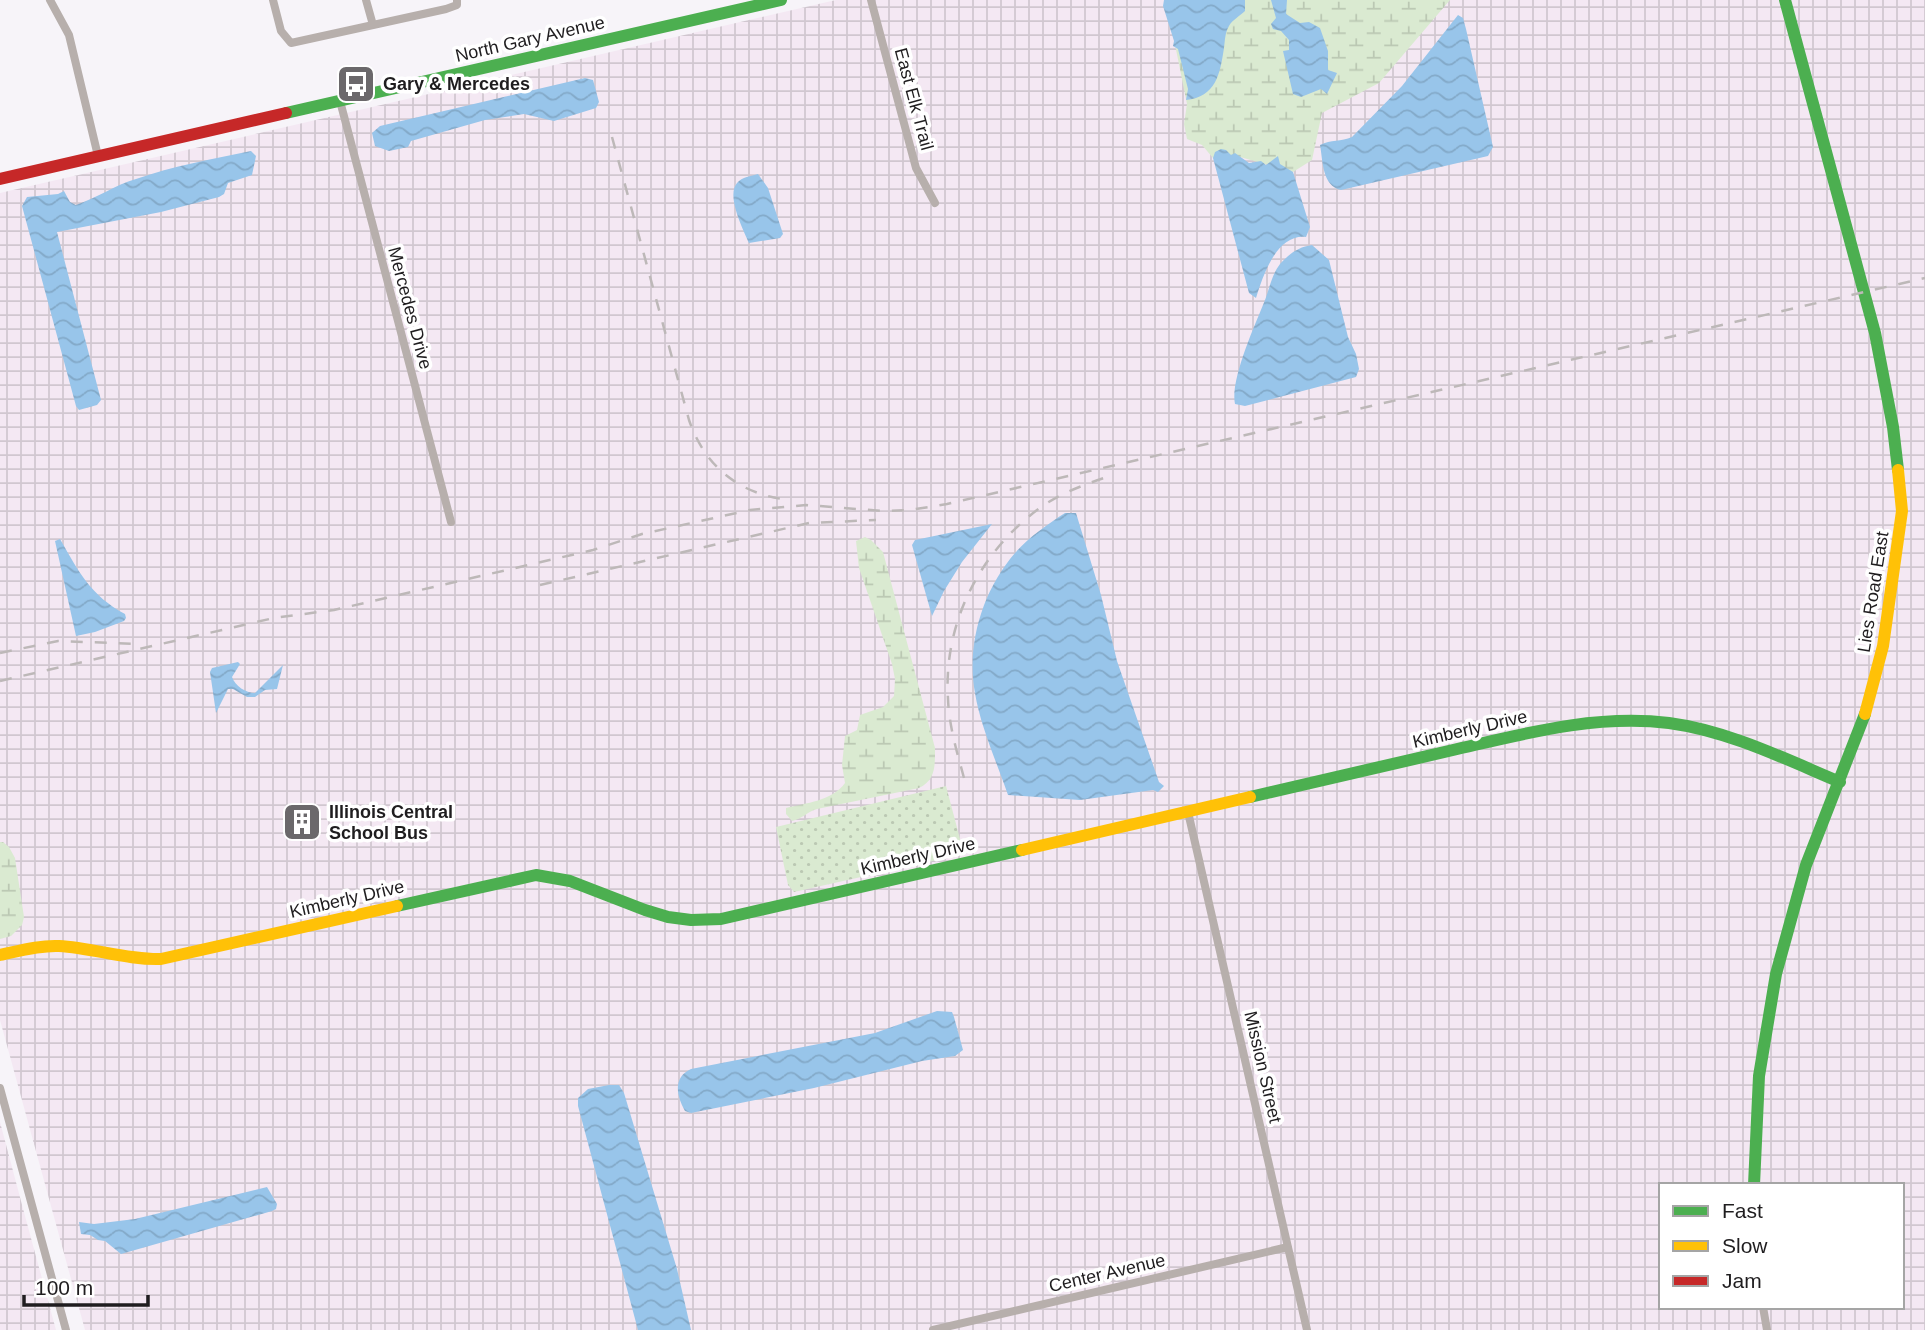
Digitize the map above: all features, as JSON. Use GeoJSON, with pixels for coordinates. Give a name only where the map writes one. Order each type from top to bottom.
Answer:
{"type":"FeatureCollection","features":[{"type":"Feature","properties":{"kind":"street"},"geometry":{"type":"LineString","coordinates":[[50,0],[68,35],[98,156]]}},
{"type":"Feature","properties":{"kind":"street"},"geometry":{"type":"LineString","coordinates":[[273,0],[281,31],[290,43],[446,9],[457,5],[457,0]]}},
{"type":"Feature","properties":{"kind":"street"},"geometry":{"type":"LineString","coordinates":[[366,0],[373,25]]}},
{"type":"Feature","properties":{"kind":"street","name":"North Gary Avenue"},"geometry":{"type":"LineString","coordinates":[[0,178],[781,0]]}},
{"type":"Feature","properties":{"kind":"street","name":"East Elk Trail"},"geometry":{"type":"LineString","coordinates":[[871,0],[916,168],[935,203]]}},
{"type":"Feature","properties":{"kind":"street","name":"Lies Road East"},"geometry":{"type":"LineString","coordinates":[[1754,1183],[1759,1076],[1776,974],[1805,865],[1866,713],[1879,664],[1893,588],[1902,511],[1893,427],[1875,333],[1785,0]]}},
{"type":"Feature","properties":{"kind":"street","name":"Mercedes Drive"},"geometry":{"type":"LineString","coordinates":[[340,101],[451,522]]}},
{"type":"Feature","properties":{"kind":"street","name":"Kimberly Drive"},"geometry":{"type":"LineString","coordinates":[[0,955],[56,946],[134,960],[161,960],[536,875],[572,880],[659,915],[694,921],[721,919],[1533,732],[1586,724],[1645,721],[1718,735],[1760,748],[1840,782]]}},
{"type":"Feature","properties":{"kind":"street","name":"Mission Street"},"geometry":{"type":"LineString","coordinates":[[1188,812],[1307,1330]]}},
{"type":"Feature","properties":{"kind":"street"},"geometry":{"type":"LineString","coordinates":[[0,1088],[66,1330]]}},
{"type":"Feature","properties":{"kind":"street","name":"Center Avenue"},"geometry":{"type":"LineString","coordinates":[[933,1330],[1288,1247]]}},
{"type":"Feature","properties":{"kind":"street"},"geometry":{"type":"LineString","coordinates":[[1763,1309],[1767,1330]]}},
{"type":"Feature","properties":{"kind":"shaded area"},"geometry":{"type":"Polygon","coordinates":[[[836,0],[1925,0],[1925,1330],[85,1330],[0,1020],[0,193],[836,0]]]}},
{"type":"Feature","properties":{"kind":"shaded area"},"geometry":{"type":"Polygon","coordinates":[[[0,1122],[25,1216],[56,1330],[0,1330],[0,1122]]]}},
{"type":"Feature","properties":{"kind":"green space"},"geometry":{"type":"Polygon","coordinates":[[[1166,0],[1450,0],[1379,83],[1322,113],[1312,160],[1293,172],[1240,157],[1213,158],[1202,145],[1187,139],[1184,124],[1187,104],[1166,0]]]}},
{"type":"Feature","properties":{"kind":"green space"},"geometry":{"type":"Polygon","coordinates":[[[865,537],[883,552],[935,748],[932,776],[919,788],[817,809],[792,821],[786,814],[786,808],[826,798],[845,783],[842,765],[845,736],[857,730],[860,715],[883,707],[894,696],[892,664],[859,568],[856,541],[865,537]]]}},
{"type":"Feature","properties":{"kind":"green space"},"geometry":{"type":"Polygon","coordinates":[[[946,786],[964,854],[794,892],[788,885],[776,827],[946,786]]]}},
{"type":"Feature","properties":{"kind":"green space"},"geometry":{"type":"Polygon","coordinates":[[[0,842],[9,847],[15,858],[24,917],[22,925],[11,936],[0,939],[0,842]]]}},
{"type":"Feature","properties":{"kind":"water"},"geometry":{"type":"Polygon","coordinates":[[[1164,0],[1245,0],[1245,11],[1232,22],[1227,31],[1221,67],[1215,83],[1196,98],[1186,100],[1188,89],[1178,49],[1173,46],[1174,41],[1163,6],[1164,0]]]}},
{"type":"Feature","properties":{"kind":"water"},"geometry":{"type":"Polygon","coordinates":[[[1271,0],[1287,0],[1286,14],[1300,23],[1309,22],[1320,28],[1328,51],[1328,70],[1337,73],[1327,94],[1321,89],[1301,97],[1293,94],[1283,51],[1289,50],[1289,40],[1281,31],[1273,29],[1271,24],[1276,18],[1271,0]]]}},
{"type":"Feature","properties":{"kind":"water"},"geometry":{"type":"Polygon","coordinates":[[[1458,15],[1463,18],[1466,29],[1493,147],[1488,156],[1341,190],[1335,188],[1324,172],[1320,145],[1352,137],[1402,86],[1458,15]]]}},
{"type":"Feature","properties":{"kind":"water"},"geometry":{"type":"Polygon","coordinates":[[[585,78],[593,80],[599,102],[596,108],[554,121],[524,114],[485,120],[411,141],[408,147],[389,151],[375,146],[372,133],[380,126],[585,78]]]}},
{"type":"Feature","properties":{"kind":"water"},"geometry":{"type":"Polygon","coordinates":[[[1221,149],[1231,155],[1235,153],[1249,163],[1261,161],[1266,165],[1278,156],[1280,164],[1293,172],[1310,227],[1306,237],[1287,242],[1272,258],[1256,298],[1249,293],[1213,158],[1215,152],[1221,149]]]}},
{"type":"Feature","properties":{"kind":"water"},"geometry":{"type":"Polygon","coordinates":[[[251,151],[256,156],[252,175],[228,183],[224,194],[219,197],[161,212],[57,232],[101,400],[97,405],[79,410],[22,206],[27,197],[64,191],[70,202],[76,205],[150,174],[251,151]]]}},
{"type":"Feature","properties":{"kind":"water"},"geometry":{"type":"Polygon","coordinates":[[[758,174],[768,188],[783,234],[780,238],[749,243],[733,196],[741,179],[758,174]]]}},
{"type":"Feature","properties":{"kind":"water"},"geometry":{"type":"Polygon","coordinates":[[[1312,245],[1329,260],[1348,337],[1356,354],[1359,369],[1356,377],[1245,406],[1235,404],[1239,368],[1274,273],[1290,254],[1312,245]]]}},
{"type":"Feature","properties":{"kind":"water"},"geometry":{"type":"Polygon","coordinates":[[[1065,513],[1076,513],[1101,595],[1117,661],[1159,782],[1164,786],[1158,792],[1153,790],[1080,800],[1008,795],[985,731],[975,693],[973,656],[975,637],[986,601],[1015,553],[1032,536],[1065,513]]]}},
{"type":"Feature","properties":{"kind":"water"},"geometry":{"type":"Polygon","coordinates":[[[992,524],[962,562],[932,616],[912,545],[915,540],[992,524]]]}},
{"type":"Feature","properties":{"kind":"water"},"geometry":{"type":"Polygon","coordinates":[[[60,539],[86,582],[103,599],[125,614],[124,621],[76,636],[55,541],[60,539]]]}},
{"type":"Feature","properties":{"kind":"water"},"geometry":{"type":"Polygon","coordinates":[[[238,662],[240,664],[232,677],[233,680],[241,688],[255,693],[283,665],[277,689],[265,690],[255,697],[247,697],[228,689],[216,713],[210,672],[212,668],[238,662]]]}},
{"type":"Feature","properties":{"kind":"water"},"geometry":{"type":"Polygon","coordinates":[[[937,1011],[952,1012],[954,1017],[963,1050],[955,1056],[691,1113],[685,1111],[680,1099],[679,1082],[685,1072],[691,1069],[875,1033],[937,1011]]]}},
{"type":"Feature","properties":{"kind":"water"},"geometry":{"type":"Polygon","coordinates":[[[619,1085],[624,1093],[677,1269],[691,1330],[638,1330],[578,1106],[578,1098],[588,1089],[619,1085]]]}},
{"type":"Feature","properties":{"kind":"water"},"geometry":{"type":"Polygon","coordinates":[[[267,1187],[277,1204],[272,1211],[121,1254],[105,1241],[81,1234],[79,1222],[94,1224],[135,1219],[267,1187]]]}},
{"type":"Feature","properties":{"kind":"railway"},"geometry":{"type":"LineString","coordinates":[[612,137],[689,420],[696,437],[715,465],[740,485],[755,492],[790,500]]}},
{"type":"Feature","properties":{"kind":"railway"},"geometry":{"type":"LineString","coordinates":[[0,681],[274,618],[334,610],[593,550],[642,534],[750,510],[806,505],[883,511],[947,504],[1925,278]]}},
{"type":"Feature","properties":{"kind":"railway"},"geometry":{"type":"LineString","coordinates":[[964,778],[950,719],[948,670],[952,642],[970,590],[1002,543],[1044,505],[1086,484],[1113,475]]}},
{"type":"Feature","properties":{"kind":"railway"},"geometry":{"type":"LineString","coordinates":[[540,585],[809,523],[876,520]]}},
{"type":"Feature","properties":{"kind":"railway"},"geometry":{"type":"LineString","coordinates":[[0,653],[58,641],[139,644]]}},
{"type":"Feature","properties":{"kind":"traffic: fast"},"geometry":{"type":"LineString","coordinates":[[286,113],[781,0]]}},
{"type":"Feature","properties":{"kind":"traffic: fast"},"geometry":{"type":"LineString","coordinates":[[1785,0],[1875,333],[1893,427],[1898,470]]}},
{"type":"Feature","properties":{"kind":"traffic: fast"},"geometry":{"type":"LineString","coordinates":[[1754,1183],[1759,1076],[1776,974],[1806,865],[1865,714]]}},
{"type":"Feature","properties":{"kind":"traffic: fast"},"geometry":{"type":"LineString","coordinates":[[1250,797],[1533,732],[1614,721],[1669,723],[1713,732],[1840,782]]}},
{"type":"Feature","properties":{"kind":"traffic: fast"},"geometry":{"type":"LineString","coordinates":[[397,906],[536,875],[570,881],[668,917],[691,920],[721,919],[1022,850]]}},
{"type":"Feature","properties":{"kind":"traffic: slow"},"geometry":{"type":"LineString","coordinates":[[1865,714],[1883,646],[1902,511],[1898,470]]}},
{"type":"Feature","properties":{"kind":"traffic: slow"},"geometry":{"type":"LineString","coordinates":[[1022,850],[1250,797]]}},
{"type":"Feature","properties":{"kind":"traffic: slow"},"geometry":{"type":"LineString","coordinates":[[0,955],[37,947],[59,946],[135,958],[161,959],[397,906]]}},
{"type":"Feature","properties":{"kind":"traffic: jam"},"geometry":{"type":"LineString","coordinates":[[0,179],[286,113]]}},
{"type":"Feature","properties":{"kind":"place","name":"Gary & Mercedes"},"geometry":{"type":"Point","coordinates":[356,84]}},
{"type":"Feature","properties":{"kind":"place","name":"Illinois Central School Bus"},"geometry":{"type":"Point","coordinates":[302,822]}}]}
